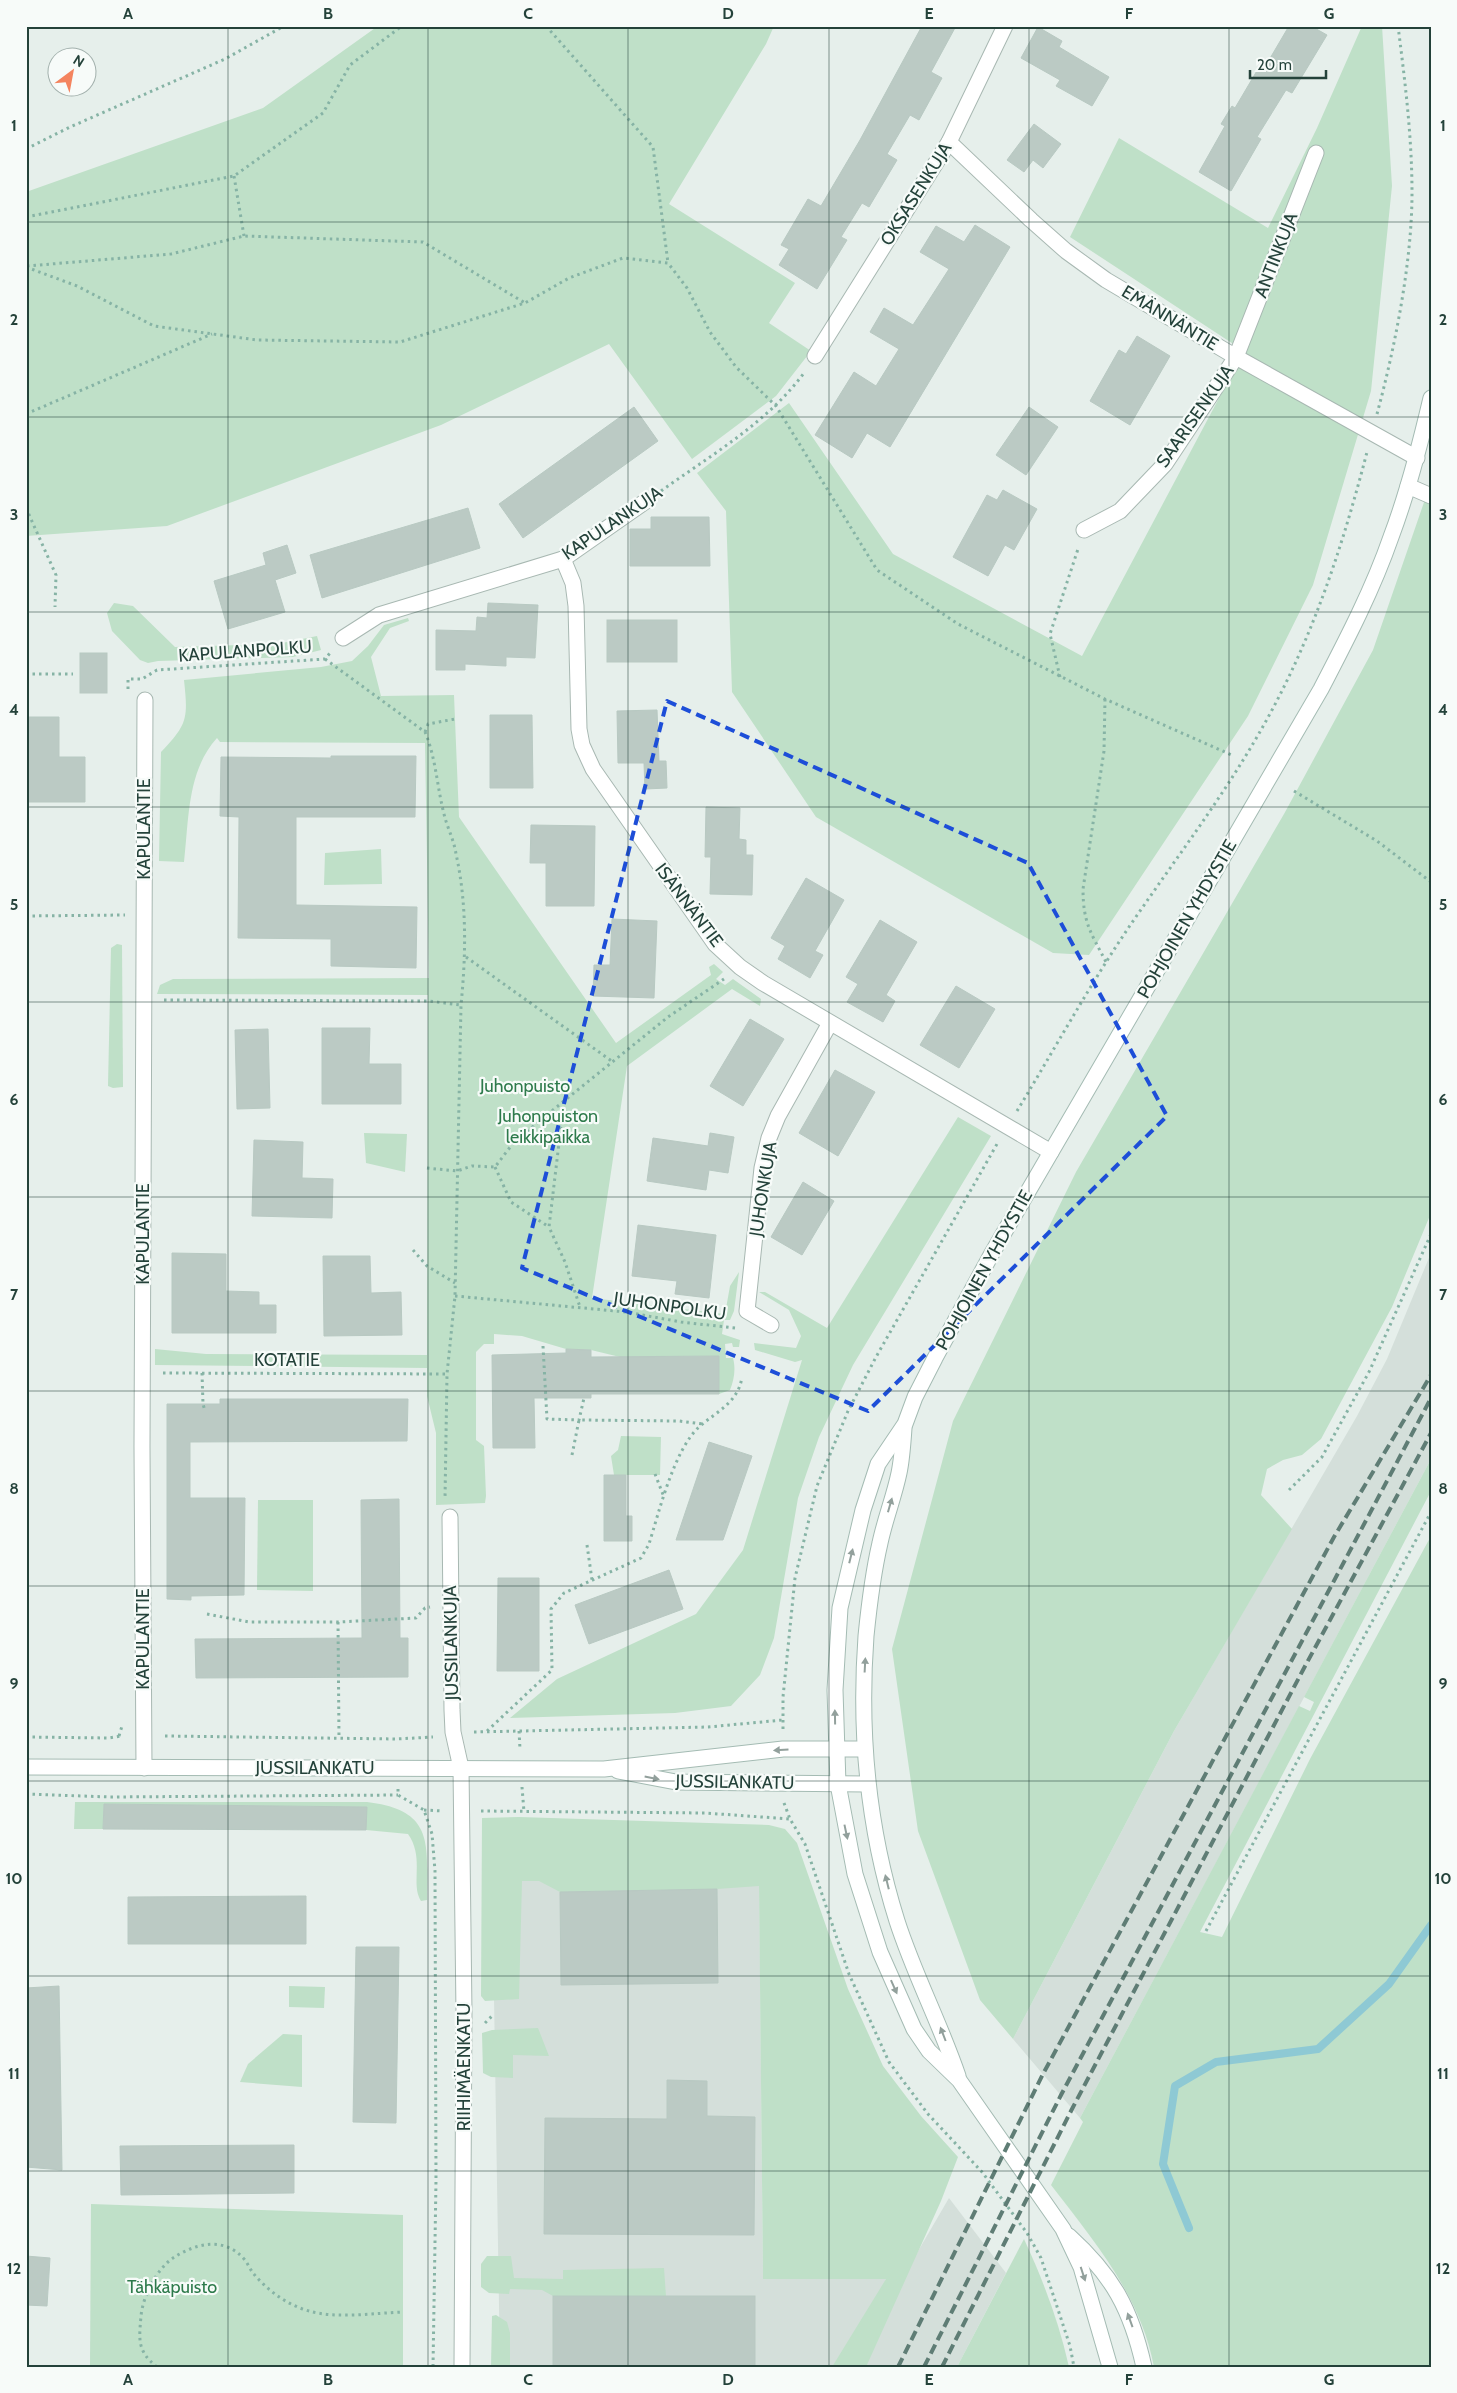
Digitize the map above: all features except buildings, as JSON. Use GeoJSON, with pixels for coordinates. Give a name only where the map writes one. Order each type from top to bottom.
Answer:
{"type":"FeatureCollection","features":[{"type":"Feature","properties":{"kind":"street","name":"OKSASENKUJA"},"geometry":{"type":"LineString","coordinates":[[815,356],[949,142],[1005,26]]}},
{"type":"Feature","properties":{"kind":"street","name":"EMÄNNÄNTIE"},"geometry":{"type":"LineString","coordinates":[[949,142],[1066,251],[1106,280],[1372,435],[1417,458]]}},
{"type":"Feature","properties":{"kind":"street","name":"ANTINKUJA"},"geometry":{"type":"LineString","coordinates":[[1236,357],[1316,154]]}},
{"type":"Feature","properties":{"kind":"street","name":"SAARISENKUJA"},"geometry":{"type":"LineString","coordinates":[[1084,530],[1120,511],[1165,464],[1236,357]]}},
{"type":"Feature","properties":{"kind":"street","name":"POHJOINEN YHDYSTIE"},"geometry":{"type":"LineString","coordinates":[[959,2080],[943,2032],[897,1921],[874,1827],[864,1749],[864,1687],[869,1609],[879,1544],[899,1473],[905,1424],[915,1397],[934,1358],[1051,1152],[1321,688],[1372,584],[1391,538],[1417,458],[1431,398]]}},
{"type":"Feature","properties":{"kind":"street"},"geometry":{"type":"LineString","coordinates":[[1408,486],[1431,496]]}},
{"type":"Feature","properties":{"kind":"street","name":"KAPULANKUJA"},"geometry":{"type":"LineString","coordinates":[[343,638],[379,615],[562,559],[646,501]]}},
{"type":"Feature","properties":{"kind":"street","name":"ISÄNNÄNTIE"},"geometry":{"type":"LineString","coordinates":[[562,559],[573,583],[575,598],[579,729],[582,745],[593,769],[658,865],[715,944],[740,967],[763,984],[1051,1152]]}},
{"type":"Feature","properties":{"kind":"street","name":"KAPULANTIE"},"geometry":{"type":"LineString","coordinates":[[144,1768],[142,1373],[145,700]]}},
{"type":"Feature","properties":{"kind":"street","name":"JUHONKUJA"},"geometry":{"type":"LineString","coordinates":[[747,1311],[762,1168],[769,1138],[778,1116],[830,1023]]}},
{"type":"Feature","properties":{"kind":"street"},"geometry":{"type":"LineString","coordinates":[[747,1311],[771,1325]]}},
{"type":"Feature","properties":{"kind":"street","name":"POHJOINEN YHDYSTIE"},"geometry":{"type":"LineString","coordinates":[[905,1424],[878,1464],[863,1510],[844,1584],[838,1637],[834,1690],[838,1784],[856,1874],[883,1961],[914,2029],[929,2051],[959,2080],[1063,2230],[1081,2268],[1110,2367]]}},
{"type":"Feature","properties":{"kind":"street","name":"JUSSILANKUJA"},"geometry":{"type":"LineString","coordinates":[[450,1517],[453,1732],[461,1768]]}},
{"type":"Feature","properties":{"kind":"street","name":"JUSSILANKATU"},"geometry":{"type":"LineString","coordinates":[[26,1767],[604,1769],[783,1750],[864,1749]]}},
{"type":"Feature","properties":{"kind":"street","name":"RIIHIMÄENKATU"},"geometry":{"type":"LineString","coordinates":[[461,1768],[462,2367]]}},
{"type":"Feature","properties":{"kind":"street","name":"JUSSILANKATU"},"geometry":{"type":"LineString","coordinates":[[604,1769],[676,1782],[867,1784]]}},
{"type":"Feature","properties":{"kind":"street","name":"POHJOINEN YHDYSTIE"},"geometry":{"type":"LineString","coordinates":[[1063,2230],[1094,2258],[1107,2275],[1126,2310],[1144,2367]]}},
{"type":"Feature","properties":{"kind":"path"},"geometry":{"type":"LineString","coordinates":[[26,150],[115,107],[225,59],[284,26]]}},
{"type":"Feature","properties":{"kind":"path"},"geometry":{"type":"LineString","coordinates":[[26,217],[234,176],[323,113],[350,65],[402,26]]}},
{"type":"Feature","properties":{"kind":"path"},"geometry":{"type":"LineString","coordinates":[[26,1737],[109,1738],[143,1736],[396,1739],[428,1738],[453,1732],[698,1727],[783,1720],[795,1578],[816,1486],[848,1411],[876,1357],[1007,1127],[1128,928],[1229,785],[1272,710],[1296,660],[1332,572],[1346,531],[1393,348],[1408,246],[1412,194],[1406,87],[1398,26]]}},
{"type":"Feature","properties":{"kind":"path"},"geometry":{"type":"LineString","coordinates":[[549,27],[653,147],[668,263],[687,288],[710,332],[731,360],[776,406],[878,570],[958,624],[1105,699],[1234,756]]}},
{"type":"Feature","properties":{"kind":"path"},"geometry":{"type":"LineString","coordinates":[[234,176],[244,236]]}},
{"type":"Feature","properties":{"kind":"path"},"geometry":{"type":"LineString","coordinates":[[26,266],[171,254],[244,236],[423,242],[525,303]]}},
{"type":"Feature","properties":{"kind":"path"},"geometry":{"type":"LineString","coordinates":[[26,266],[77,286],[154,326],[257,340],[400,342],[525,303],[569,278],[623,258],[668,263]]}},
{"type":"Feature","properties":{"kind":"path"},"geometry":{"type":"LineString","coordinates":[[26,414],[213,334]]}},
{"type":"Feature","properties":{"kind":"path","name":"KAPULANKUJA"},"geometry":{"type":"LineString","coordinates":[[646,501],[741,434],[776,406],[792,389],[815,356]]}},
{"type":"Feature","properties":{"kind":"path"},"geometry":{"type":"LineString","coordinates":[[26,508],[56,576],[55,607]]}},
{"type":"Feature","properties":{"kind":"path"},"geometry":{"type":"LineString","coordinates":[[1060,677],[1050,634],[1084,530]]}},
{"type":"Feature","properties":{"kind":"path","name":"KAPULANPOLKU"},"geometry":{"type":"LineString","coordinates":[[142,679],[157,670],[325,659],[343,638]]}},
{"type":"Feature","properties":{"kind":"path"},"geometry":{"type":"LineString","coordinates":[[325,659],[425,732],[430,745],[444,814],[456,853],[463,900],[466,957],[461,1005],[455,1296],[447,1374],[444,1505],[450,1517]]}},
{"type":"Feature","properties":{"kind":"path"},"geometry":{"type":"LineString","coordinates":[[26,674],[73,674]]}},
{"type":"Feature","properties":{"kind":"path"},"geometry":{"type":"LineString","coordinates":[[1105,699],[1104,751],[1084,889],[1083,911],[1087,927],[1107,963]]}},
{"type":"Feature","properties":{"kind":"path"},"geometry":{"type":"LineString","coordinates":[[425,732],[428,724],[455,719]]}},
{"type":"Feature","properties":{"kind":"path"},"geometry":{"type":"LineString","coordinates":[[1294,791],[1377,841],[1431,882]]}},
{"type":"Feature","properties":{"kind":"path"},"geometry":{"type":"LineString","coordinates":[[26,916],[128,915]]}},
{"type":"Feature","properties":{"kind":"path"},"geometry":{"type":"LineString","coordinates":[[466,957],[613,1062]]}},
{"type":"Feature","properties":{"kind":"path"},"geometry":{"type":"LineString","coordinates":[[495,1167],[514,1142],[564,1100],[668,1017],[740,967]]}},
{"type":"Feature","properties":{"kind":"path"},"geometry":{"type":"LineString","coordinates":[[144,1000],[428,1001],[461,1005]]}},
{"type":"Feature","properties":{"kind":"path"},"geometry":{"type":"LineString","coordinates":[[455,1296],[580,1308],[565,1262],[549,1227],[564,1100]]}},
{"type":"Feature","properties":{"kind":"path"},"geometry":{"type":"LineString","coordinates":[[427,1168],[457,1171],[472,1166],[495,1167]]}},
{"type":"Feature","properties":{"kind":"path"},"geometry":{"type":"LineString","coordinates":[[495,1167],[510,1202],[549,1227]]}},
{"type":"Feature","properties":{"kind":"path"},"geometry":{"type":"LineString","coordinates":[[1289,1490],[1322,1456],[1369,1372],[1431,1234]]}},
{"type":"Feature","properties":{"kind":"path"},"geometry":{"type":"LineString","coordinates":[[413,1250],[427,1266],[455,1284]]}},
{"type":"Feature","properties":{"kind":"path","name":"JUHONPOLKU"},"geometry":{"type":"LineString","coordinates":[[580,1308],[734,1329],[747,1311]]}},
{"type":"Feature","properties":{"kind":"path"},"geometry":{"type":"LineString","coordinates":[[543,1346],[547,1418],[679,1421],[703,1424]]}},
{"type":"Feature","properties":{"kind":"path","name":"KOTATIE"},"geometry":{"type":"LineString","coordinates":[[142,1373],[447,1374]]}},
{"type":"Feature","properties":{"kind":"path"},"geometry":{"type":"LineString","coordinates":[[202,1373],[202,1404],[205,1411]]}},
{"type":"Feature","properties":{"kind":"path"},"geometry":{"type":"LineString","coordinates":[[486,1732],[552,1670],[551,1609],[564,1593],[641,1558],[649,1544],[664,1497],[683,1448],[703,1424],[728,1406],[740,1387],[742,1376]]}},
{"type":"Feature","properties":{"kind":"path"},"geometry":{"type":"LineString","coordinates":[[572,1455],[584,1398]]}},
{"type":"Feature","properties":{"kind":"path"},"geometry":{"type":"LineString","coordinates":[[655,1474],[664,1497]]}},
{"type":"Feature","properties":{"kind":"path"},"geometry":{"type":"LineString","coordinates":[[1206,1931],[1431,1512]]}},
{"type":"Feature","properties":{"kind":"path"},"geometry":{"type":"LineString","coordinates":[[587,1545],[592,1580]]}},
{"type":"Feature","properties":{"kind":"path"},"geometry":{"type":"LineString","coordinates":[[207,1614],[249,1622],[338,1622],[416,1618],[425,1608],[438,1605],[451,1607]]}},
{"type":"Feature","properties":{"kind":"path"},"geometry":{"type":"LineString","coordinates":[[338,1622],[339,1739]]}},
{"type":"Feature","properties":{"kind":"path"},"geometry":{"type":"LineString","coordinates":[[396,1739],[398,1796]]}},
{"type":"Feature","properties":{"kind":"path"},"geometry":{"type":"LineString","coordinates":[[26,1794],[110,1797],[398,1796],[424,1810],[704,1813],[790,1819]]}},
{"type":"Feature","properties":{"kind":"path"},"geometry":{"type":"LineString","coordinates":[[424,1810],[432,1834],[435,1871],[436,2180],[433,2367]]}},
{"type":"Feature","properties":{"kind":"path"},"geometry":{"type":"LineString","coordinates":[[157,2367],[144,2357],[139,2333],[147,2293],[160,2272],[171,2260],[194,2246],[212,2244],[227,2246],[244,2259],[252,2273],[283,2300],[309,2312],[356,2314],[403,2312]]}},
{"type":"Feature","properties":{"kind":"highlighted area"},"geometry":{"type":"Polygon","coordinates":[[[667,701],[1028,863],[1167,1116],[868,1411],[522,1268],[667,701]]]}},
{"type":"Feature","properties":{"kind":"shaded area"},"geometry":{"type":"Polygon","coordinates":[[[1431,1253],[1431,1459],[1080,2118],[1013,2039],[1174,1731],[1357,1416],[1387,1359],[1431,1253]]]}},
{"type":"Feature","properties":{"kind":"shaded area"},"geometry":{"type":"Polygon","coordinates":[[[502,1841],[759,1866],[763,2278],[886,2279],[854,2367],[500,2367],[494,1997],[502,1841]]]}},
{"type":"Feature","properties":{"kind":"shaded area"},"geometry":{"type":"Polygon","coordinates":[[[949,2198],[1006,2273],[957,2367],[856,2367],[903,2277],[949,2198]]]}},
{"type":"Feature","properties":{"kind":"green space"},"geometry":{"type":"Polygon","coordinates":[[[378,26],[774,26],[766,44],[669,204],[795,283],[769,323],[811,351],[776,396],[692,459],[609,344],[441,425],[167,526],[26,536],[26,192],[263,108],[378,26]]]}},
{"type":"Feature","properties":{"kind":"green space"},"geometry":{"type":"Polygon","coordinates":[[[1362,26],[1382,26],[1392,186],[1371,391],[1313,585],[1248,716],[1089,955],[1053,953],[816,817],[732,692],[726,511],[697,473],[789,403],[893,554],[1082,656],[1244,351],[1070,237],[1119,138],[1268,228],[1317,128],[1362,26]]]}},
{"type":"Feature","properties":{"kind":"green space"},"geometry":{"type":"Polygon","coordinates":[[[1431,482],[1431,1213],[1392,1307],[1321,1439],[1302,1455],[1283,1460],[1267,1469],[1261,1495],[1292,1529],[1174,1731],[1013,2039],[980,2000],[918,1831],[892,1649],[953,1421],[1076,1172],[1284,814],[1373,650],[1431,482]]]}},
{"type":"Feature","properties":{"kind":"green space"},"geometry":{"type":"Polygon","coordinates":[[[114,603],[133,606],[175,647],[277,644],[317,636],[321,650],[293,657],[158,661],[148,663],[140,660],[112,631],[107,613],[114,603]]]}},
{"type":"Feature","properties":{"kind":"green space","name":"Juhonpuisto"},"geometry":{"type":"Polygon","coordinates":[[[408,618],[409,621],[390,628],[371,657],[381,696],[454,695],[459,817],[616,1043],[711,975],[709,967],[714,964],[723,972],[716,979],[725,985],[733,979],[761,999],[760,1006],[732,989],[627,1066],[592,1298],[725,1314],[730,1286],[739,1272],[734,1311],[730,1320],[724,1320],[722,1334],[740,1340],[739,1347],[733,1347],[732,1343],[725,1344],[726,1358],[733,1358],[734,1366],[730,1390],[719,1394],[719,1356],[620,1357],[591,1350],[566,1349],[522,1336],[494,1334],[494,1344],[484,1344],[476,1352],[476,1440],[484,1446],[485,1503],[436,1505],[436,1433],[427,1396],[427,1368],[155,1365],[155,1349],[206,1354],[427,1355],[428,995],[157,994],[160,985],[173,979],[429,978],[425,743],[220,742],[217,738],[207,751],[195,780],[191,796],[184,862],[159,861],[161,752],[177,734],[184,720],[186,703],[184,680],[321,667],[352,661],[368,646],[384,625],[408,618]]]}},
{"type":"Feature","properties":{"kind":"green space"},"geometry":{"type":"Polygon","coordinates":[[[381,849],[382,884],[324,885],[325,853],[381,849]]]}},
{"type":"Feature","properties":{"kind":"green space"},"geometry":{"type":"Polygon","coordinates":[[[117,944],[122,945],[123,1087],[113,1088],[108,1086],[111,948],[117,944]]]}},
{"type":"Feature","properties":{"kind":"green space"},"geometry":{"type":"Polygon","coordinates":[[[958,1117],[991,1136],[853,1365],[819,1437],[798,1498],[774,1638],[760,1675],[731,1706],[675,1713],[510,1718],[557,1679],[696,1614],[743,1550],[802,1360],[795,1362],[755,1350],[754,1343],[796,1348],[801,1336],[789,1310],[759,1292],[765,1292],[827,1328],[958,1117]]]}},
{"type":"Feature","properties":{"kind":"green space"},"geometry":{"type":"Polygon","coordinates":[[[364,1133],[407,1134],[405,1172],[366,1163],[364,1133]]]}},
{"type":"Feature","properties":{"kind":"green space"},"geometry":{"type":"Polygon","coordinates":[[[621,1436],[661,1437],[660,1475],[614,1475],[611,1456],[618,1450],[621,1436]]]}},
{"type":"Feature","properties":{"kind":"green space"},"geometry":{"type":"Polygon","coordinates":[[[1431,1459],[1431,1491],[1200,1932],[1222,1937],[1310,1759],[1431,1536],[1431,2367],[1154,2367],[1148,2341],[1138,2316],[1114,2270],[1051,2185],[1083,2122],[1080,2118],[1299,1706],[1310,1711],[1314,1702],[1304,1697],[1431,1459]]]}},
{"type":"Feature","properties":{"kind":"green space"},"geometry":{"type":"Polygon","coordinates":[[[258,1500],[313,1500],[313,1591],[257,1590],[258,1500]]]}},
{"type":"Feature","properties":{"kind":"green space"},"geometry":{"type":"Polygon","coordinates":[[[75,1802],[367,1802],[389,1806],[405,1813],[416,1822],[422,1833],[426,1846],[427,1900],[421,1901],[418,1894],[416,1852],[408,1834],[366,1830],[366,1807],[104,1804],[103,1829],[74,1829],[75,1802]]]}},
{"type":"Feature","properties":{"kind":"green space"},"geometry":{"type":"Polygon","coordinates":[[[519,1817],[769,1825],[785,1829],[797,1843],[848,1989],[883,2066],[921,2116],[958,2157],[941,2201],[866,2367],[832,2367],[886,2279],[763,2279],[759,1886],[717,1889],[560,1892],[539,1881],[522,1881],[519,1999],[485,2001],[481,1996],[482,1818],[519,1817]]]}},
{"type":"Feature","properties":{"kind":"green space"},"geometry":{"type":"Polygon","coordinates":[[[289,1986],[325,1987],[324,2008],[289,2007],[289,1986]]]}},
{"type":"Feature","properties":{"kind":"green space"},"geometry":{"type":"Polygon","coordinates":[[[538,2028],[549,2056],[513,2055],[513,2078],[491,2077],[483,2073],[482,2033],[492,2030],[538,2028]]]}},
{"type":"Feature","properties":{"kind":"green space"},"geometry":{"type":"Polygon","coordinates":[[[283,2034],[302,2035],[302,2087],[240,2082],[248,2064],[283,2034]]]}},
{"type":"Feature","properties":{"kind":"green space","name":"Tähkäpuisto"},"geometry":{"type":"Polygon","coordinates":[[[91,2204],[403,2215],[403,2367],[90,2367],[91,2204]]]}},
{"type":"Feature","properties":{"kind":"green space"},"geometry":{"type":"Polygon","coordinates":[[[1024,2239],[1050,2302],[1069,2367],[957,2367],[1024,2239]]]}},
{"type":"Feature","properties":{"kind":"green space"},"geometry":{"type":"Polygon","coordinates":[[[487,2256],[511,2256],[514,2278],[563,2279],[563,2270],[664,2268],[666,2296],[553,2296],[542,2290],[510,2289],[509,2294],[489,2293],[481,2287],[481,2264],[487,2256]]]}},
{"type":"Feature","properties":{"kind":"green space"},"geometry":{"type":"Polygon","coordinates":[[[496,2315],[507,2322],[510,2333],[510,2367],[491,2367],[492,2316],[496,2315]]]}},
{"type":"Feature","properties":{"kind":"waterway"},"geometry":{"type":"LineString","coordinates":[[1189,2228],[1163,2164],[1175,2086],[1216,2062],[1318,2049],[1389,1984],[1431,1925]]}},
{"type":"Feature","properties":{"kind":"railway"},"geometry":{"type":"LineString","coordinates":[[898,2367],[1043,2074],[1334,1537],[1431,1375]]}},
{"type":"Feature","properties":{"kind":"railway"},"geometry":{"type":"LineString","coordinates":[[924,2367],[1061,2095],[1431,1398]]}},
{"type":"Feature","properties":{"kind":"railway"},"geometry":{"type":"LineString","coordinates":[[942,2367],[1072,2109],[1303,1670],[1431,1433]]}},
{"type":"Feature","properties":{"kind":"park label","name":"Juhonpuiston leikkipaikka"},"geometry":{"type":"Point","coordinates":[548,1126]}}]}
